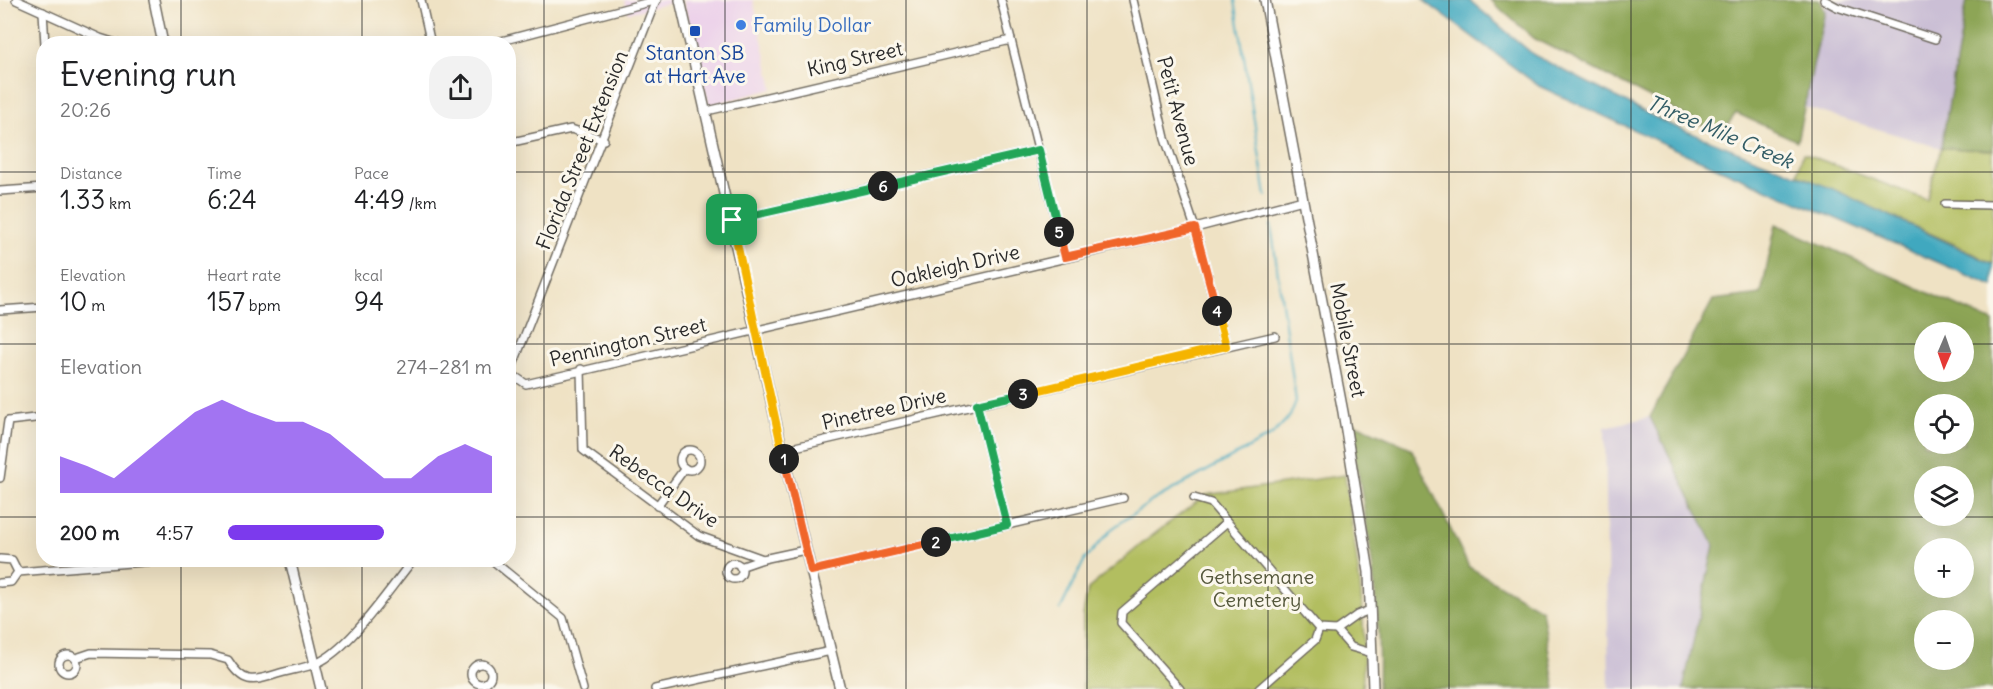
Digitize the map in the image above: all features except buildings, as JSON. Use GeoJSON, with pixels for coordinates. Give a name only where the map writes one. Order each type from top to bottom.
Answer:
{"type":"FeatureCollection","features":[{"type":"Feature","properties":{"kind":"street"},"geometry":{"type":"LineString","coordinates":[[16,0],[96,36]]}},
{"type":"Feature","properties":{"kind":"street"},"geometry":{"type":"LineString","coordinates":[[154,0],[161,36]]}},
{"type":"Feature","properties":{"kind":"street"},"geometry":{"type":"LineString","coordinates":[[421,0],[429,36]]}},
{"type":"Feature","properties":{"kind":"street"},"geometry":{"type":"LineString","coordinates":[[516,37],[657,0]]}},
{"type":"Feature","properties":{"kind":"street","name":"Florida Street Extension"},"geometry":{"type":"LineString","coordinates":[[516,359],[604,140],[657,0]]}},
{"type":"Feature","properties":{"kind":"street"},"geometry":{"type":"LineString","coordinates":[[680,0],[732,220],[805,550],[840,689]]}},
{"type":"Feature","properties":{"kind":"street"},"geometry":{"type":"LineString","coordinates":[[1002,0],[1065,257]]}},
{"type":"Feature","properties":{"kind":"street","name":"Petit Avenue"},"geometry":{"type":"LineString","coordinates":[[1133,0],[1165,138],[1195,228],[1226,346]]}},
{"type":"Feature","properties":{"kind":"street","name":"Mobile Street"},"geometry":{"type":"LineString","coordinates":[[1265,0],[1343,412],[1369,572],[1373,689]]}},
{"type":"Feature","properties":{"kind":"street"},"geometry":{"type":"LineString","coordinates":[[1824,0],[1935,39]]}},
{"type":"Feature","properties":{"kind":"street"},"geometry":{"type":"LineString","coordinates":[[43,12],[44,36]]}},
{"type":"Feature","properties":{"kind":"street","name":"King Street"},"geometry":{"type":"LineString","coordinates":[[707,111],[1011,40]]}},
{"type":"Feature","properties":{"kind":"street"},"geometry":{"type":"LineString","coordinates":[[516,141],[571,129],[604,140]]}},
{"type":"Feature","properties":{"kind":"street"},"geometry":{"type":"LineString","coordinates":[[732,220],[1039,150]]}},
{"type":"Feature","properties":{"kind":"street"},"geometry":{"type":"LineString","coordinates":[[0,191],[36,189]]}},
{"type":"Feature","properties":{"kind":"street","name":"Oakleigh Drive"},"geometry":{"type":"LineString","coordinates":[[755,329],[1195,228],[1303,200]]}},
{"type":"Feature","properties":{"kind":"street"},"geometry":{"type":"LineString","coordinates":[[1945,204],[1993,205]]}},
{"type":"Feature","properties":{"kind":"street"},"geometry":{"type":"LineString","coordinates":[[0,310],[36,308]]}},
{"type":"Feature","properties":{"kind":"street","name":"Pennington Street"},"geometry":{"type":"LineString","coordinates":[[516,379],[526,384],[755,329]]}},
{"type":"Feature","properties":{"kind":"street","name":"Pinetree Drive"},"geometry":{"type":"LineString","coordinates":[[782,450],[1275,336]]}},
{"type":"Feature","properties":{"kind":"street","name":"Rebecca Drive"},"geometry":{"type":"LineString","coordinates":[[581,369],[583,450],[699,536],[763,560]]}},
{"type":"Feature","properties":{"kind":"street"},"geometry":{"type":"LineString","coordinates":[[977,404],[1007,525]]}},
{"type":"Feature","properties":{"kind":"street"},"geometry":{"type":"LineString","coordinates":[[0,478],[8,421],[36,418]]}},
{"type":"Feature","properties":{"kind":"street"},"geometry":{"type":"LineString","coordinates":[[657,506],[685,468]]}},
{"type":"Feature","properties":{"kind":"street"},"geometry":{"type":"LineString","coordinates":[[811,571],[1123,498]]}},
{"type":"Feature","properties":{"kind":"street"},"geometry":{"type":"LineString","coordinates":[[1194,498],[1211,503],[1319,629],[1336,630],[1357,615],[1370,610]]}},
{"type":"Feature","properties":{"kind":"street"},"geometry":{"type":"LineString","coordinates":[[1180,689],[1121,623],[1122,612],[1227,522]]}},
{"type":"Feature","properties":{"kind":"street"},"geometry":{"type":"LineString","coordinates":[[740,567],[805,550]]}},
{"type":"Feature","properties":{"kind":"street"},"geometry":{"type":"LineString","coordinates":[[0,559],[12,560],[18,572]]}},
{"type":"Feature","properties":{"kind":"street"},"geometry":{"type":"LineString","coordinates":[[18,572],[80,567]]}},
{"type":"Feature","properties":{"kind":"street"},"geometry":{"type":"LineString","coordinates":[[292,567],[321,689]]}},
{"type":"Feature","properties":{"kind":"street"},"geometry":{"type":"LineString","coordinates":[[76,658],[91,653],[210,655],[228,660],[236,672],[246,679],[259,680],[315,664],[331,656],[357,629],[407,567]]}},
{"type":"Feature","properties":{"kind":"street"},"geometry":{"type":"LineString","coordinates":[[501,567],[563,618],[583,689]]}},
{"type":"Feature","properties":{"kind":"street"},"geometry":{"type":"LineString","coordinates":[[0,583],[12,582],[18,572]]}},
{"type":"Feature","properties":{"kind":"street"},"geometry":{"type":"LineString","coordinates":[[1259,689],[1315,640],[1319,629]]}},
{"type":"Feature","properties":{"kind":"street"},"geometry":{"type":"LineString","coordinates":[[1336,630],[1350,647],[1372,653]]}},
{"type":"Feature","properties":{"kind":"street"},"geometry":{"type":"LineString","coordinates":[[655,689],[831,651]]}},
{"type":"Feature","properties":{"kind":"shaded area"},"geometry":{"type":"Polygon","coordinates":[[[624,0],[683,0],[628,13],[624,0]]]}},
{"type":"Feature","properties":{"kind":"shaded area"},"geometry":{"type":"Polygon","coordinates":[[[683,0],[753,0],[773,89],[709,105],[683,0]]]}},
{"type":"Feature","properties":{"kind":"shaded area"},"geometry":{"type":"Polygon","coordinates":[[[1827,0],[1967,0],[1941,148],[1804,107],[1827,0]]]}},
{"type":"Feature","properties":{"kind":"shaded area"},"geometry":{"type":"Polygon","coordinates":[[[1650,417],[1714,545],[1683,689],[1609,689],[1605,427],[1650,417]]]}},
{"type":"Feature","properties":{"kind":"green space"},"geometry":{"type":"Polygon","coordinates":[[[1490,0],[1820,0],[1825,11],[1797,141],[1736,113],[1721,134],[1535,39],[1490,0]]]}},
{"type":"Feature","properties":{"kind":"green space"},"geometry":{"type":"Polygon","coordinates":[[[1967,0],[1993,0],[1993,150],[1941,148],[1967,0]]]}},
{"type":"Feature","properties":{"kind":"green space"},"geometry":{"type":"Polygon","coordinates":[[[1941,148],[1993,150],[1993,264],[1963,248],[1797,174],[1803,153],[1927,200],[1941,148]]]}},
{"type":"Feature","properties":{"kind":"green space"},"geometry":{"type":"Polygon","coordinates":[[[1776,224],[1993,322],[1993,689],[1683,689],[1714,545],[1650,417],[1713,300],[1761,294],[1776,224]]]}},
{"type":"Feature","properties":{"kind":"green space"},"geometry":{"type":"Polygon","coordinates":[[[1349,421],[1411,448],[1469,567],[1542,610],[1555,689],[1378,689],[1379,654],[1375,587],[1349,421]]]}},
{"type":"Feature","properties":{"kind":"green space","name":"Gethsemane Cemetery"},"geometry":{"type":"Polygon","coordinates":[[[1345,475],[1362,609],[1364,662],[1362,689],[1083,689],[1083,615],[1088,589],[1149,538],[1206,495],[1345,475]]]}},
{"type":"Feature","properties":{"kind":"water"},"geometry":{"type":"Polygon","coordinates":[[[1423,0],[1469,0],[1534,55],[1666,123],[1833,189],[1993,264],[1993,286],[1688,155],[1539,86],[1423,0]]]}},
{"type":"Feature","properties":{"kind":"waterway"},"geometry":{"type":"LineString","coordinates":[[1235,0],[1266,196]]}},
{"type":"Feature","properties":{"kind":"waterway"},"geometry":{"type":"LineString","coordinates":[[1060,610],[1085,559],[1113,528],[1152,501],[1272,435],[1290,416],[1296,401],[1271,225]]}},
{"type":"Feature","properties":{"kind":"place","name":"Family Dollar"},"geometry":{"type":"Point","coordinates":[741,25]}},
{"type":"Feature","properties":{"kind":"place","name":"Stanton SB at Hart Ave"},"geometry":{"type":"Point","coordinates":[695,31]}},
{"type":"Feature","properties":{"kind":"route"},"geometry":{"type":"LineString","coordinates":[[1039,150],[1065,257],[1195,228],[1226,346],[977,404],[1007,525],[811,571],[749,306],[732,220],[1039,150]]}},
{"type":"Feature","properties":{"kind":"water label","name":"Three Mile Creek"},"geometry":{"type":"Point","coordinates":[1720,132]}}]}
